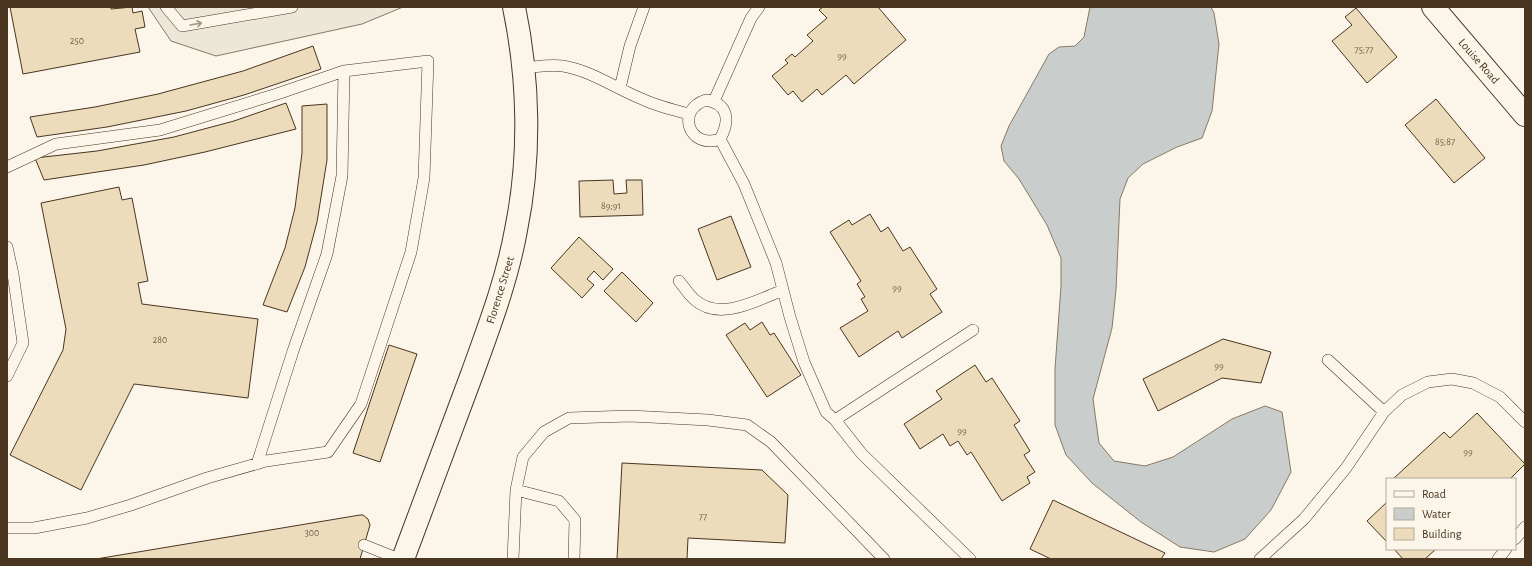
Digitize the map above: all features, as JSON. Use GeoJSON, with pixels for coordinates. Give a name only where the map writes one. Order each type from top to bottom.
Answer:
{"type":"FeatureCollection","features":[{"type":"Feature","properties":{"kind":"street","name":"Florence Street"},"geometry":{"type":"LineString","coordinates":[[403,559],[497,305],[510,257],[522,193],[526,126],[519,27],[514,7]]}},
{"type":"Feature","properties":{"kind":"street","name":"Louise Road"},"geometry":{"type":"LineString","coordinates":[[1433,7],[1525,115]]}},
{"type":"Feature","properties":{"kind":"lane"},"geometry":{"type":"LineString","coordinates":[[166,7],[182,26],[292,7]]}},
{"type":"Feature","properties":{"kind":"lane"},"geometry":{"type":"LineString","coordinates":[[620,88],[630,46],[644,7]]}},
{"type":"Feature","properties":{"kind":"lane"},"geometry":{"type":"LineString","coordinates":[[714,101],[751,18],[758,7]]}},
{"type":"Feature","properties":{"kind":"lane"},"geometry":{"type":"LineString","coordinates":[[7,167],[56,144],[160,130],[277,94],[344,71],[428,61],[424,178],[411,252],[361,404],[328,452],[257,464],[207,478],[131,505],[87,518],[34,528],[7,528]]}},
{"type":"Feature","properties":{"kind":"lane"},"geometry":{"type":"LineString","coordinates":[[523,68],[562,66],[581,70],[599,77],[642,99],[689,114]]}},
{"type":"Feature","properties":{"kind":"lane"},"geometry":{"type":"LineString","coordinates":[[257,464],[293,351],[327,254],[342,176],[344,71]]}},
{"type":"Feature","properties":{"kind":"lane"},"geometry":{"type":"LineString","coordinates":[[706,100],[714,101],[721,105],[726,114],[727,123],[725,131],[720,139],[712,142],[702,141],[694,135],[689,127],[689,114],[699,102],[706,100]]}},
{"type":"Feature","properties":{"kind":"lane"},"geometry":{"type":"LineString","coordinates":[[720,139],[744,184],[776,263],[790,317],[804,362],[826,412],[862,454],[970,559]]}},
{"type":"Feature","properties":{"kind":"lane"},"geometry":{"type":"LineString","coordinates":[[7,247],[13,274],[23,343],[7,376]]}},
{"type":"Feature","properties":{"kind":"lane"},"geometry":{"type":"LineString","coordinates":[[679,281],[695,300],[705,306],[715,309],[727,309],[743,306],[784,290]]}},
{"type":"Feature","properties":{"kind":"lane"},"geometry":{"type":"LineString","coordinates":[[834,420],[972,330]]}},
{"type":"Feature","properties":{"kind":"lane"},"geometry":{"type":"LineString","coordinates":[[1328,360],[1384,412]]}},
{"type":"Feature","properties":{"kind":"lane"},"geometry":{"type":"LineString","coordinates":[[1260,559],[1304,519],[1346,468],[1384,412],[1402,395],[1428,382],[1452,379],[1473,383],[1500,397],[1525,422]]}},
{"type":"Feature","properties":{"kind":"lane"},"geometry":{"type":"LineString","coordinates":[[513,559],[516,490],[523,456],[544,432],[569,418],[630,416],[708,420],[747,425],[770,442],[884,559]]}},
{"type":"Feature","properties":{"kind":"lane"},"geometry":{"type":"LineString","coordinates":[[516,490],[559,501],[575,520],[574,559]]}},
{"type":"Feature","properties":{"kind":"lane"},"geometry":{"type":"LineString","coordinates":[[1516,538],[1525,527]]}},
{"type":"Feature","properties":{"kind":"lane"},"geometry":{"type":"LineString","coordinates":[[364,545],[399,559]]}},
{"type":"Feature","properties":{"kind":"lane"},"geometry":{"type":"LineString","coordinates":[[1498,559],[1505,550]]}},
{"type":"Feature","properties":{"kind":"shaded area"},"geometry":{"type":"Polygon","coordinates":[[[148,7],[403,7],[362,24],[216,56],[171,41],[148,7]]]}},
{"type":"Feature","properties":{"kind":"water"},"geometry":{"type":"Polygon","coordinates":[[[1090,7],[1211,7],[1214,13],[1219,44],[1212,111],[1202,138],[1177,147],[1143,164],[1128,178],[1120,199],[1116,290],[1112,328],[1093,399],[1099,443],[1114,461],[1145,466],[1173,457],[1232,419],[1265,406],[1282,412],[1291,472],[1271,510],[1245,539],[1214,552],[1180,547],[1141,522],[1092,483],[1066,455],[1055,425],[1055,369],[1061,286],[1061,258],[1047,225],[1019,179],[1004,161],[1001,146],[1009,126],[1049,54],[1059,47],[1075,46],[1084,37],[1090,7]]]}},
{"type":"Feature","properties":{"kind":"building"},"geometry":{"type":"Polygon","coordinates":[[[10,7],[111,7],[111,9],[132,7],[133,13],[142,11],[145,27],[135,29],[140,52],[23,74],[10,7]]]}},
{"type":"Feature","properties":{"kind":"building"},"geometry":{"type":"Polygon","coordinates":[[[823,7],[878,7],[906,40],[854,84],[846,75],[822,95],[817,89],[802,102],[793,91],[788,95],[772,76],[788,63],[785,60],[792,54],[795,57],[813,41],[807,35],[827,18],[819,10],[823,7]]]}},
{"type":"Feature","properties":{"kind":"building"},"geometry":{"type":"Polygon","coordinates":[[[1356,8],[1397,57],[1367,83],[1332,41],[1352,25],[1345,17],[1356,8]]]}},
{"type":"Feature","properties":{"kind":"building"},"geometry":{"type":"Polygon","coordinates":[[[313,46],[321,69],[244,95],[186,111],[107,127],[37,137],[30,117],[95,107],[158,94],[243,71],[313,46]]]}},
{"type":"Feature","properties":{"kind":"building"},"geometry":{"type":"Polygon","coordinates":[[[1436,99],[1485,158],[1454,183],[1405,125],[1436,99]]]}},
{"type":"Feature","properties":{"kind":"building"},"geometry":{"type":"Polygon","coordinates":[[[286,103],[296,129],[205,152],[144,165],[44,180],[35,158],[97,151],[174,137],[234,121],[286,103]]]}},
{"type":"Feature","properties":{"kind":"building"},"geometry":{"type":"Polygon","coordinates":[[[327,104],[327,160],[317,222],[305,267],[287,312],[263,305],[285,248],[295,208],[302,153],[302,106],[327,104]]]}},
{"type":"Feature","properties":{"kind":"building"},"geometry":{"type":"Polygon","coordinates":[[[613,180],[614,194],[627,193],[626,180],[642,180],[643,215],[580,217],[579,181],[613,180]]]}},
{"type":"Feature","properties":{"kind":"building"},"geometry":{"type":"Polygon","coordinates":[[[119,187],[122,200],[132,198],[148,281],[138,283],[142,304],[258,319],[248,398],[134,384],[81,490],[10,455],[63,350],[66,329],[41,203],[119,187]]]}},
{"type":"Feature","properties":{"kind":"building"},"geometry":{"type":"Polygon","coordinates":[[[870,214],[881,232],[888,227],[903,251],[910,247],[937,289],[930,294],[942,312],[902,338],[898,331],[859,357],[840,328],[868,311],[861,299],[865,297],[857,284],[861,281],[830,232],[849,220],[852,225],[870,214]]]}},
{"type":"Feature","properties":{"kind":"building"},"geometry":{"type":"Polygon","coordinates":[[[731,216],[751,267],[717,280],[698,229],[731,216]]]}},
{"type":"Feature","properties":{"kind":"building"},"geometry":{"type":"Polygon","coordinates":[[[579,237],[613,269],[603,280],[594,271],[587,279],[594,285],[582,298],[551,268],[579,237]]]}},
{"type":"Feature","properties":{"kind":"building"},"geometry":{"type":"Polygon","coordinates":[[[622,272],[653,303],[636,322],[604,291],[622,272]]]}},
{"type":"Feature","properties":{"kind":"building"},"geometry":{"type":"Polygon","coordinates":[[[762,322],[770,335],[774,333],[801,375],[767,397],[726,335],[745,323],[750,330],[762,322]]]}},
{"type":"Feature","properties":{"kind":"building"},"geometry":{"type":"Polygon","coordinates":[[[1223,339],[1271,352],[1261,383],[1222,378],[1158,411],[1143,379],[1223,339]]]}},
{"type":"Feature","properties":{"kind":"building"},"geometry":{"type":"Polygon","coordinates":[[[389,345],[417,354],[380,462],[353,453],[389,345]]]}},
{"type":"Feature","properties":{"kind":"building"},"geometry":{"type":"Polygon","coordinates":[[[975,365],[986,382],[992,378],[1020,421],[1014,425],[1030,451],[1024,455],[1035,472],[1027,477],[1030,483],[1002,501],[971,452],[967,455],[958,441],[950,446],[943,434],[920,449],[904,424],[942,399],[936,391],[975,365]]]}},
{"type":"Feature","properties":{"kind":"building"},"geometry":{"type":"Polygon","coordinates":[[[1477,413],[1525,464],[1511,478],[1394,478],[1444,432],[1450,438],[1477,413]]]}},
{"type":"Feature","properties":{"kind":"building"},"geometry":{"type":"Polygon","coordinates":[[[622,463],[762,470],[788,495],[785,543],[688,538],[687,559],[617,559],[622,463]]]}},
{"type":"Feature","properties":{"kind":"building"},"geometry":{"type":"Polygon","coordinates":[[[1053,500],[1165,553],[1161,559],[1051,559],[1030,549],[1053,500]]]}},
{"type":"Feature","properties":{"kind":"building"},"geometry":{"type":"Polygon","coordinates":[[[1386,503],[1386,541],[1367,521],[1386,503]]]}},
{"type":"Feature","properties":{"kind":"building"},"geometry":{"type":"Polygon","coordinates":[[[363,515],[368,519],[370,525],[360,559],[96,559],[363,515]]]}},
{"type":"Feature","properties":{"kind":"building"},"geometry":{"type":"Polygon","coordinates":[[[1395,550],[1435,550],[1425,559],[1403,559],[1395,550]]]}}]}
